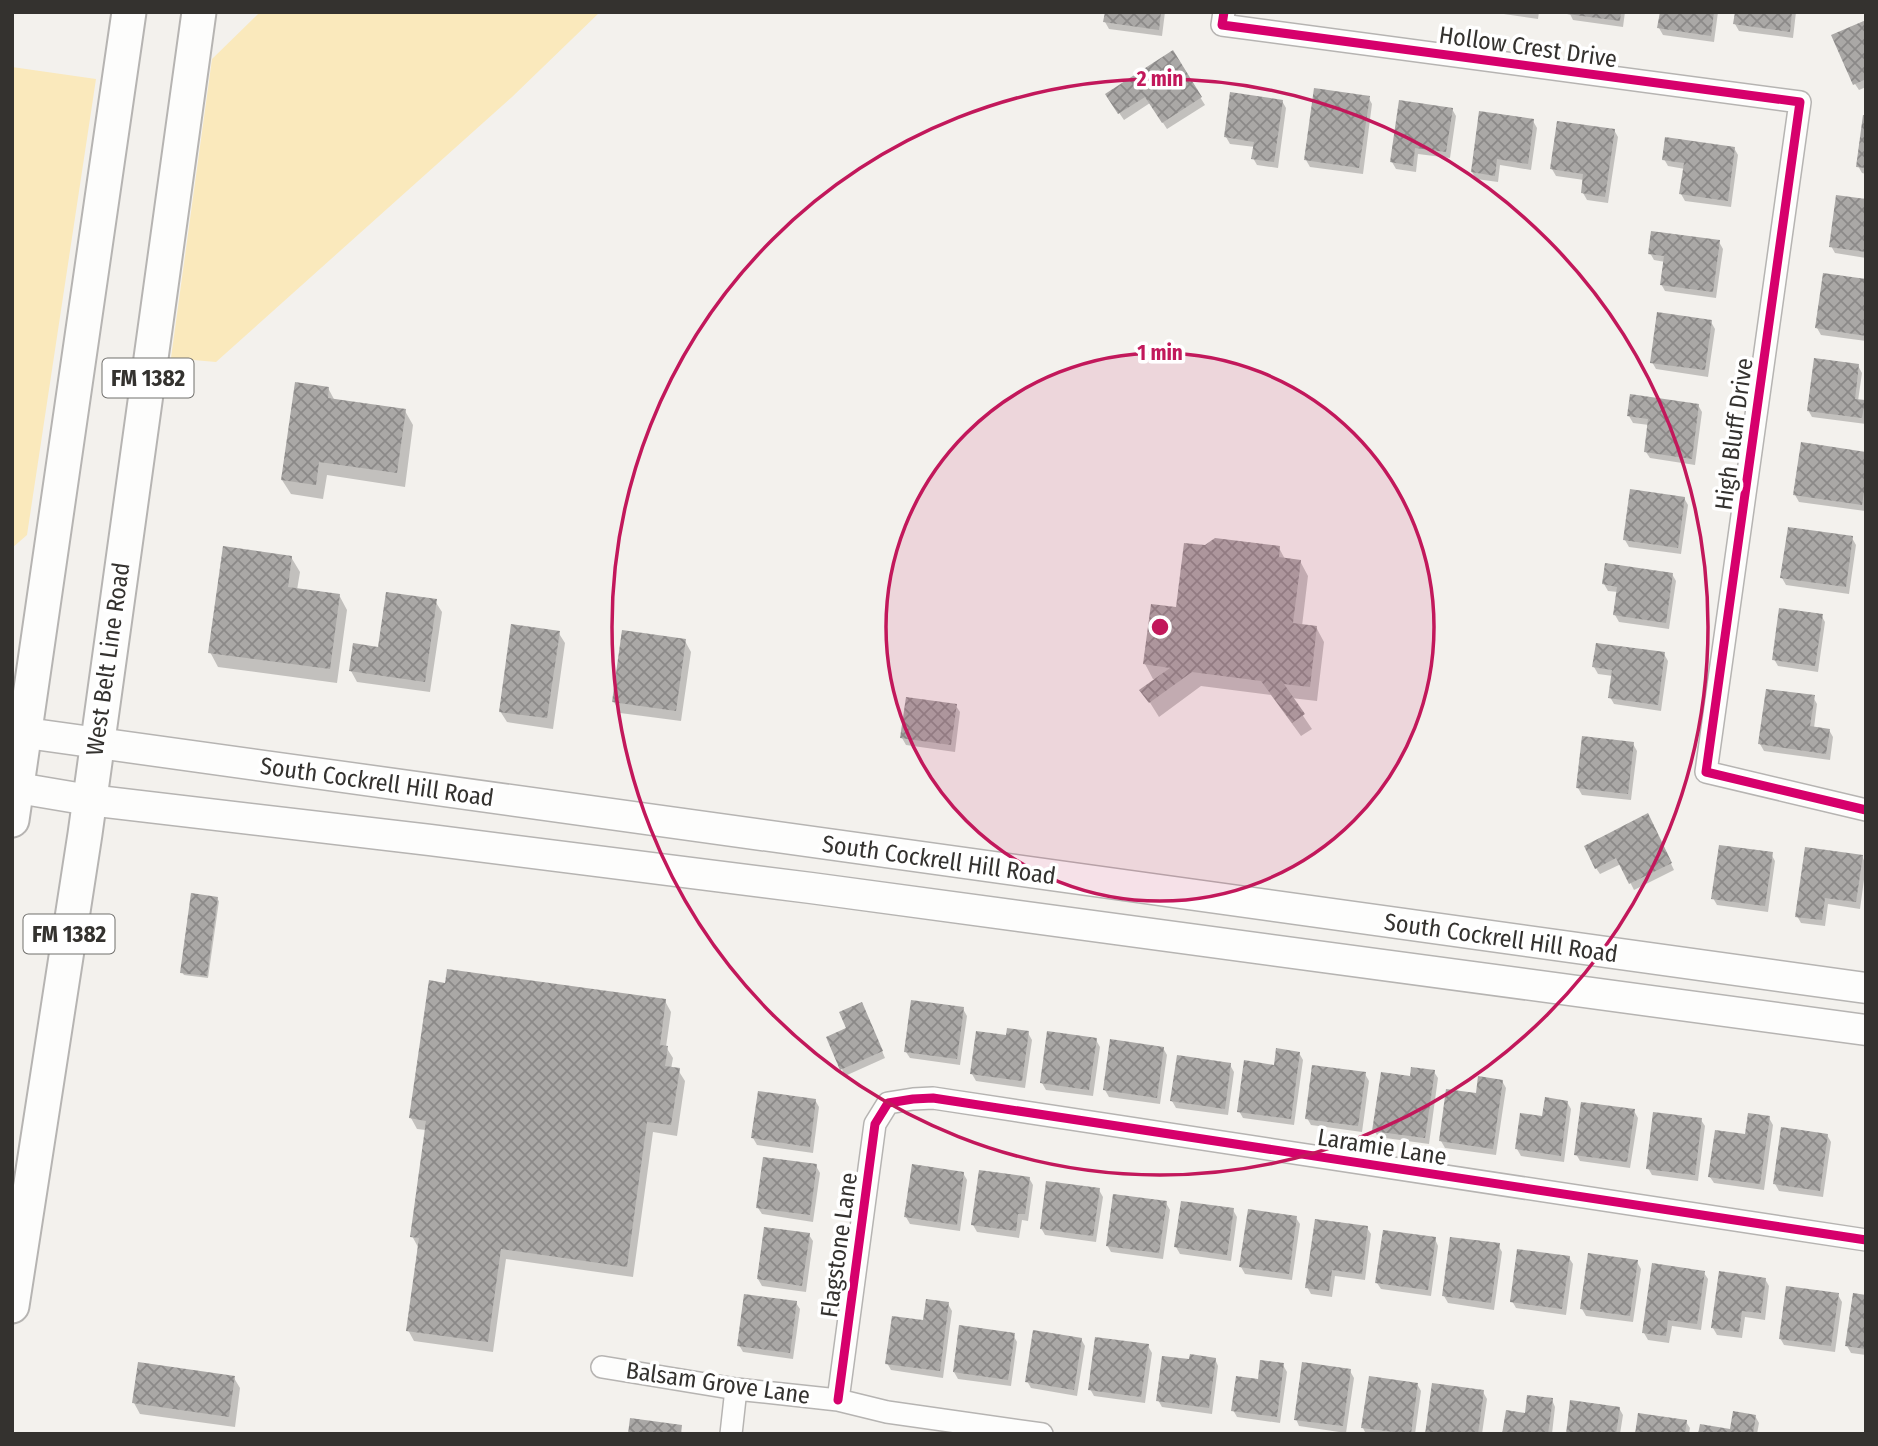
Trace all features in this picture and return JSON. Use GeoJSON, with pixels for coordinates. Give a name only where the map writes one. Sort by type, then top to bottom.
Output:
{"type":"FeatureCollection","features":[{"type":"Feature","properties":{"kind":"main road","name":"FM 1382"},"geometry":{"type":"LineString","coordinates":[[14,798],[18,732],[129,12]]}},
{"type":"Feature","properties":{"kind":"main road","name":"West Belt Line Road"},"geometry":{"type":"LineString","coordinates":[[12,1306],[83,848],[199,12]]}},
{"type":"Feature","properties":{"kind":"main road","name":"South Cockrell Hill Road"},"geometry":{"type":"LineString","coordinates":[[18,732],[1866,988]]}},
{"type":"Feature","properties":{"kind":"main road","name":"South Cockrell Hill Road"},"geometry":{"type":"LineString","coordinates":[[14,798],[89,800],[799,886],[1866,1030]]}},
{"type":"Feature","properties":{"kind":"street","name":"Hollow Crest Drive"},"geometry":{"type":"LineString","coordinates":[[1224,12],[1222,25],[1800,103]]}},
{"type":"Feature","properties":{"kind":"street","name":"High Bluff Drive"},"geometry":{"type":"LineString","coordinates":[[1800,103],[1706,772],[1866,810]]}},
{"type":"Feature","properties":{"kind":"street","name":"Laramie Lane"},"geometry":{"type":"LineString","coordinates":[[893,1102],[933,1098],[1866,1240]]}},
{"type":"Feature","properties":{"kind":"street","name":"Flagstone Lane"},"geometry":{"type":"LineString","coordinates":[[838,1400],[875,1124],[888,1103],[893,1102]]}},
{"type":"Feature","properties":{"kind":"street","name":"Balsam Grove Lane"},"geometry":{"type":"LineString","coordinates":[[602,1367],[736,1389],[838,1400],[887,1412],[1042,1434]]}},
{"type":"Feature","properties":{"kind":"street"},"geometry":{"type":"LineString","coordinates":[[731,1434],[736,1389]]}},
{"type":"Feature","properties":{"kind":"shaded area"},"geometry":{"type":"Polygon","coordinates":[[[260,12],[600,12],[512,97],[216,362],[171,358],[212,59],[260,12]]]}},
{"type":"Feature","properties":{"kind":"shaded area"},"geometry":{"type":"Polygon","coordinates":[[[12,67],[96,79],[27,535],[12,548],[12,67]]]}},
{"type":"Feature","properties":{"kind":"building"},"geometry":{"type":"Polygon","coordinates":[[[1105,12],[1161,12],[1159,30],[1103,22],[1105,12]]]}},
{"type":"Feature","properties":{"kind":"building"},"geometry":{"type":"Polygon","coordinates":[[[1567,12],[1621,12],[1620,21],[1567,12]]]}},
{"type":"Feature","properties":{"kind":"building"},"geometry":{"type":"Polygon","coordinates":[[[1660,12],[1714,12],[1711,36],[1657,28],[1660,12]]]}},
{"type":"Feature","properties":{"kind":"building"},"geometry":{"type":"Polygon","coordinates":[[[1735,12],[1792,12],[1790,32],[1733,24],[1735,12]]]}},
{"type":"Feature","properties":{"kind":"building"},"geometry":{"type":"Polygon","coordinates":[[[1866,20],[1866,79],[1853,85],[1831,35],[1866,20]]]}},
{"type":"Feature","properties":{"kind":"building"},"geometry":{"type":"Polygon","coordinates":[[[1173,50],[1202,97],[1162,123],[1145,97],[1118,114],[1105,94],[1173,50]]]}},
{"type":"Feature","properties":{"kind":"building"},"geometry":{"type":"Polygon","coordinates":[[[1314,88],[1370,96],[1359,168],[1304,160],[1314,88]]]}},
{"type":"Feature","properties":{"kind":"building"},"geometry":{"type":"Polygon","coordinates":[[[1230,92],[1283,100],[1274,162],[1251,159],[1254,142],[1224,137],[1230,92]]]}},
{"type":"Feature","properties":{"kind":"building"},"geometry":{"type":"Polygon","coordinates":[[[1399,100],[1453,108],[1446,152],[1415,148],[1413,166],[1390,162],[1399,100]]]}},
{"type":"Feature","properties":{"kind":"building"},"geometry":{"type":"Polygon","coordinates":[[[1479,111],[1534,119],[1528,164],[1497,159],[1495,176],[1471,172],[1479,111]]]}},
{"type":"Feature","properties":{"kind":"building"},"geometry":{"type":"Polygon","coordinates":[[[1863,115],[1866,115],[1866,168],[1856,167],[1863,115]]]}},
{"type":"Feature","properties":{"kind":"building"},"geometry":{"type":"Polygon","coordinates":[[[1557,121],[1615,129],[1605,197],[1581,193],[1583,174],[1550,169],[1557,121]]]}},
{"type":"Feature","properties":{"kind":"building"},"geometry":{"type":"Polygon","coordinates":[[[1665,137],[1735,147],[1728,201],[1679,194],[1684,163],[1662,160],[1665,137]]]}},
{"type":"Feature","properties":{"kind":"building"},"geometry":{"type":"Polygon","coordinates":[[[1836,195],[1866,199],[1866,252],[1829,247],[1836,195]]]}},
{"type":"Feature","properties":{"kind":"building"},"geometry":{"type":"Polygon","coordinates":[[[1651,231],[1720,240],[1713,292],[1660,285],[1664,256],[1648,254],[1651,231]]]}},
{"type":"Feature","properties":{"kind":"building"},"geometry":{"type":"Polygon","coordinates":[[[1823,273],[1866,279],[1866,336],[1815,328],[1823,273]]]}},
{"type":"Feature","properties":{"kind":"building"},"geometry":{"type":"Polygon","coordinates":[[[1657,312],[1712,320],[1705,370],[1650,363],[1657,312]]]}},
{"type":"Feature","properties":{"kind":"building"},"geometry":{"type":"Polygon","coordinates":[[[1814,358],[1859,364],[1855,399],[1865,400],[1862,418],[1807,411],[1814,358]]]}},
{"type":"Feature","properties":{"kind":"building"},"geometry":{"type":"Polygon","coordinates":[[[295,382],[329,387],[328,398],[406,409],[397,473],[319,462],[316,485],[281,480],[295,382]]]}},
{"type":"Feature","properties":{"kind":"building"},"geometry":{"type":"Polygon","coordinates":[[[1630,394],[1699,404],[1692,459],[1644,452],[1648,419],[1627,416],[1630,394]]]}},
{"type":"Feature","properties":{"kind":"building"},"geometry":{"type":"Polygon","coordinates":[[[1801,442],[1866,452],[1862,505],[1793,495],[1801,442]]]}},
{"type":"Feature","properties":{"kind":"building"},"geometry":{"type":"Polygon","coordinates":[[[1630,489],[1685,497],[1678,548],[1623,540],[1630,489]]]}},
{"type":"Feature","properties":{"kind":"building"},"geometry":{"type":"Polygon","coordinates":[[[1788,527],[1853,536],[1846,587],[1780,578],[1788,527]]]}},
{"type":"Feature","properties":{"kind":"building"},"geometry":{"type":"Polygon","coordinates":[[[1215,538],[1280,546],[1279,557],[1301,560],[1293,623],[1317,626],[1310,687],[1284,684],[1305,714],[1292,723],[1261,681],[1192,672],[1149,703],[1139,690],[1170,668],[1143,664],[1151,604],[1176,607],[1184,543],[1205,545],[1215,538]]]}},
{"type":"Feature","properties":{"kind":"building"},"geometry":{"type":"Polygon","coordinates":[[[223,546],[292,556],[288,587],[340,594],[330,669],[208,653],[223,546]]]}},
{"type":"Feature","properties":{"kind":"building"},"geometry":{"type":"Polygon","coordinates":[[[1605,563],[1673,573],[1666,623],[1613,615],[1617,587],[1602,584],[1605,563]]]}},
{"type":"Feature","properties":{"kind":"building"},"geometry":{"type":"Polygon","coordinates":[[[386,592],[437,599],[425,682],[349,671],[353,643],[378,647],[386,592]]]}},
{"type":"Feature","properties":{"kind":"building"},"geometry":{"type":"Polygon","coordinates":[[[1779,608],[1823,614],[1815,666],[1772,660],[1779,608]]]}},
{"type":"Feature","properties":{"kind":"building"},"geometry":{"type":"Polygon","coordinates":[[[511,624],[560,631],[547,718],[499,712],[511,624]]]}},
{"type":"Feature","properties":{"kind":"building"},"geometry":{"type":"Polygon","coordinates":[[[622,630],[686,639],[676,711],[612,702],[622,630]]]}},
{"type":"Feature","properties":{"kind":"building"},"geometry":{"type":"Polygon","coordinates":[[[1596,643],[1665,652],[1658,705],[1608,698],[1612,670],[1592,667],[1596,643]]]}},
{"type":"Feature","properties":{"kind":"building"},"geometry":{"type":"Polygon","coordinates":[[[1766,689],[1815,695],[1810,726],[1830,729],[1826,754],[1758,744],[1766,689]]]}},
{"type":"Feature","properties":{"kind":"building"},"geometry":{"type":"Polygon","coordinates":[[[906,697],[957,704],[951,745],[900,738],[906,697]]]}},
{"type":"Feature","properties":{"kind":"building"},"geometry":{"type":"Polygon","coordinates":[[[1582,736],[1634,742],[1628,794],[1576,788],[1582,736]]]}},
{"type":"Feature","properties":{"kind":"building"},"geometry":{"type":"Polygon","coordinates":[[[1648,813],[1672,863],[1629,884],[1616,858],[1595,869],[1584,846],[1648,813]]]}},
{"type":"Feature","properties":{"kind":"building"},"geometry":{"type":"Polygon","coordinates":[[[1719,845],[1773,852],[1765,906],[1711,899],[1719,845]]]}},
{"type":"Feature","properties":{"kind":"building"},"geometry":{"type":"Polygon","coordinates":[[[1805,847],[1863,855],[1856,902],[1825,898],[1822,920],[1795,917],[1805,847]]]}},
{"type":"Feature","properties":{"kind":"building"},"geometry":{"type":"Polygon","coordinates":[[[191,893],[218,897],[207,976],[180,973],[191,893]]]}},
{"type":"Feature","properties":{"kind":"building"},"geometry":{"type":"Polygon","coordinates":[[[447,969],[666,999],[660,1045],[668,1046],[665,1066],[680,1068],[671,1125],[647,1122],[627,1267],[501,1249],[488,1342],[406,1331],[419,1238],[410,1237],[426,1121],[409,1118],[429,980],[445,983],[447,969]]]}},
{"type":"Feature","properties":{"kind":"building"},"geometry":{"type":"Polygon","coordinates":[[[911,1000],[964,1007],[957,1059],[904,1052],[911,1000]]]}},
{"type":"Feature","properties":{"kind":"building"},"geometry":{"type":"Polygon","coordinates":[[[862,1002],[883,1051],[840,1070],[826,1037],[846,1028],[839,1012],[862,1002]]]}},
{"type":"Feature","properties":{"kind":"building"},"geometry":{"type":"Polygon","coordinates":[[[1007,1028],[1029,1031],[1022,1081],[970,1074],[976,1031],[1006,1035],[1007,1028]]]}},
{"type":"Feature","properties":{"kind":"building"},"geometry":{"type":"Polygon","coordinates":[[[1047,1031],[1097,1038],[1089,1090],[1040,1083],[1047,1031]]]}},
{"type":"Feature","properties":{"kind":"building"},"geometry":{"type":"Polygon","coordinates":[[[1110,1039],[1164,1047],[1157,1098],[1103,1090],[1110,1039]]]}},
{"type":"Feature","properties":{"kind":"building"},"geometry":{"type":"Polygon","coordinates":[[[1276,1048],[1300,1052],[1291,1119],[1237,1112],[1244,1060],[1274,1065],[1276,1048]]]}},
{"type":"Feature","properties":{"kind":"building"},"geometry":{"type":"Polygon","coordinates":[[[1177,1055],[1231,1063],[1225,1109],[1170,1101],[1177,1055]]]}},
{"type":"Feature","properties":{"kind":"building"},"geometry":{"type":"Polygon","coordinates":[[[1312,1065],[1366,1072],[1358,1126],[1305,1119],[1312,1065]]]}},
{"type":"Feature","properties":{"kind":"building"},"geometry":{"type":"Polygon","coordinates":[[[1411,1067],[1435,1070],[1425,1138],[1372,1131],[1381,1072],[1410,1076],[1411,1067]]]}},
{"type":"Feature","properties":{"kind":"building"},"geometry":{"type":"Polygon","coordinates":[[[1478,1076],[1503,1080],[1493,1149],[1439,1141],[1446,1089],[1476,1093],[1478,1076]]]}},
{"type":"Feature","properties":{"kind":"building"},"geometry":{"type":"Polygon","coordinates":[[[758,1091],[816,1099],[810,1147],[751,1138],[758,1091]]]}},
{"type":"Feature","properties":{"kind":"building"},"geometry":{"type":"Polygon","coordinates":[[[1545,1097],[1568,1101],[1561,1156],[1515,1149],[1520,1113],[1542,1116],[1545,1097]]]}},
{"type":"Feature","properties":{"kind":"building"},"geometry":{"type":"Polygon","coordinates":[[[1581,1102],[1635,1109],[1627,1162],[1574,1155],[1581,1102]]]}},
{"type":"Feature","properties":{"kind":"building"},"geometry":{"type":"Polygon","coordinates":[[[1653,1112],[1702,1118],[1695,1175],[1646,1169],[1653,1112]]]}},
{"type":"Feature","properties":{"kind":"building"},"geometry":{"type":"Polygon","coordinates":[[[1748,1113],[1770,1116],[1760,1184],[1708,1177],[1715,1130],[1745,1134],[1748,1113]]]}},
{"type":"Feature","properties":{"kind":"building"},"geometry":{"type":"Polygon","coordinates":[[[1781,1127],[1828,1134],[1820,1191],[1773,1184],[1781,1127]]]}},
{"type":"Feature","properties":{"kind":"building"},"geometry":{"type":"Polygon","coordinates":[[[763,1157],[817,1164],[810,1215],[756,1208],[763,1157]]]}},
{"type":"Feature","properties":{"kind":"building"},"geometry":{"type":"Polygon","coordinates":[[[912,1164],[964,1172],[957,1225],[904,1217],[912,1164]]]}},
{"type":"Feature","properties":{"kind":"building"},"geometry":{"type":"Polygon","coordinates":[[[979,1170],[1030,1177],[1025,1214],[1018,1214],[1016,1231],[971,1225],[979,1170]]]}},
{"type":"Feature","properties":{"kind":"building"},"geometry":{"type":"Polygon","coordinates":[[[1046,1181],[1100,1188],[1093,1236],[1040,1229],[1046,1181]]]}},
{"type":"Feature","properties":{"kind":"building"},"geometry":{"type":"Polygon","coordinates":[[[1113,1194],[1167,1201],[1159,1253],[1106,1246],[1113,1194]]]}},
{"type":"Feature","properties":{"kind":"building"},"geometry":{"type":"Polygon","coordinates":[[[1181,1201],[1234,1208],[1227,1255],[1174,1247],[1181,1201]]]}},
{"type":"Feature","properties":{"kind":"building"},"geometry":{"type":"Polygon","coordinates":[[[1248,1209],[1297,1216],[1289,1274],[1239,1267],[1248,1209]]]}},
{"type":"Feature","properties":{"kind":"building"},"geometry":{"type":"Polygon","coordinates":[[[1315,1219],[1368,1226],[1362,1274],[1332,1270],[1329,1291],[1305,1288],[1315,1219]]]}},
{"type":"Feature","properties":{"kind":"building"},"geometry":{"type":"Polygon","coordinates":[[[764,1227],[810,1233],[802,1286],[757,1279],[764,1227]]]}},
{"type":"Feature","properties":{"kind":"building"},"geometry":{"type":"Polygon","coordinates":[[[1383,1230],[1436,1237],[1428,1290],[1375,1283],[1383,1230]]]}},
{"type":"Feature","properties":{"kind":"building"},"geometry":{"type":"Polygon","coordinates":[[[1450,1237],[1500,1243],[1491,1303],[1442,1296],[1450,1237]]]}},
{"type":"Feature","properties":{"kind":"building"},"geometry":{"type":"Polygon","coordinates":[[[1517,1249],[1570,1256],[1562,1309],[1510,1302],[1517,1249]]]}},
{"type":"Feature","properties":{"kind":"building"},"geometry":{"type":"Polygon","coordinates":[[[1588,1253],[1638,1260],[1630,1316],[1580,1309],[1588,1253]]]}},
{"type":"Feature","properties":{"kind":"building"},"geometry":{"type":"Polygon","coordinates":[[[1652,1263],[1705,1271],[1697,1324],[1668,1320],[1666,1336],[1642,1333],[1652,1263]]]}},
{"type":"Feature","properties":{"kind":"building"},"geometry":{"type":"Polygon","coordinates":[[[1719,1271],[1766,1278],[1761,1313],[1742,1311],[1739,1332],[1711,1328],[1719,1271]]]}},
{"type":"Feature","properties":{"kind":"building"},"geometry":{"type":"Polygon","coordinates":[[[1786,1286],[1839,1293],[1831,1346],[1779,1339],[1786,1286]]]}},
{"type":"Feature","properties":{"kind":"building"},"geometry":{"type":"Polygon","coordinates":[[[1853,1293],[1866,1295],[1866,1349],[1845,1346],[1853,1293]]]}},
{"type":"Feature","properties":{"kind":"building"},"geometry":{"type":"Polygon","coordinates":[[[744,1294],[797,1301],[790,1353],[737,1346],[744,1294]]]}},
{"type":"Feature","properties":{"kind":"building"},"geometry":{"type":"Polygon","coordinates":[[[926,1299],[949,1302],[940,1371],[885,1364],[892,1316],[923,1320],[926,1299]]]}},
{"type":"Feature","properties":{"kind":"building"},"geometry":{"type":"Polygon","coordinates":[[[959,1325],[1015,1333],[1008,1380],[953,1372],[959,1325]]]}},
{"type":"Feature","properties":{"kind":"building"},"geometry":{"type":"Polygon","coordinates":[[[1033,1330],[1082,1338],[1074,1390],[1025,1382],[1033,1330]]]}},
{"type":"Feature","properties":{"kind":"building"},"geometry":{"type":"Polygon","coordinates":[[[1095,1337],[1149,1344],[1141,1397],[1088,1390],[1095,1337]]]}},
{"type":"Feature","properties":{"kind":"building"},"geometry":{"type":"Polygon","coordinates":[[[1190,1354],[1216,1358],[1209,1408],[1156,1401],[1162,1356],[1189,1359],[1190,1354]]]}},
{"type":"Feature","properties":{"kind":"building"},"geometry":{"type":"Polygon","coordinates":[[[1260,1360],[1284,1363],[1277,1417],[1231,1411],[1236,1376],[1258,1379],[1260,1360]]]}},
{"type":"Feature","properties":{"kind":"building"},"geometry":{"type":"Polygon","coordinates":[[[138,1362],[235,1376],[229,1417],[132,1403],[138,1362]]]}},
{"type":"Feature","properties":{"kind":"building"},"geometry":{"type":"Polygon","coordinates":[[[1302,1362],[1351,1369],[1343,1426],[1294,1420],[1302,1362]]]}},
{"type":"Feature","properties":{"kind":"building"},"geometry":{"type":"Polygon","coordinates":[[[1369,1376],[1418,1383],[1411,1434],[1361,1428],[1369,1376]]]}},
{"type":"Feature","properties":{"kind":"building"},"geometry":{"type":"Polygon","coordinates":[[[1432,1383],[1484,1390],[1478,1434],[1425,1434],[1432,1383]]]}},
{"type":"Feature","properties":{"kind":"building"},"geometry":{"type":"Polygon","coordinates":[[[1527,1395],[1553,1398],[1548,1434],[1502,1434],[1506,1410],[1525,1413],[1527,1395]]]}},
{"type":"Feature","properties":{"kind":"building"},"geometry":{"type":"Polygon","coordinates":[[[1570,1400],[1620,1407],[1616,1434],[1566,1434],[1570,1400]]]}},
{"type":"Feature","properties":{"kind":"building"},"geometry":{"type":"Polygon","coordinates":[[[1733,1411],[1756,1415],[1753,1434],[1698,1434],[1700,1424],[1730,1429],[1733,1411]]]}},
{"type":"Feature","properties":{"kind":"building"},"geometry":{"type":"Polygon","coordinates":[[[1638,1413],[1687,1420],[1685,1434],[1635,1434],[1638,1413]]]}},
{"type":"Feature","properties":{"kind":"building"},"geometry":{"type":"Polygon","coordinates":[[[630,1418],[682,1425],[681,1434],[628,1434],[630,1418]]]}},
{"type":"Feature","properties":{"kind":"cycle path"},"geometry":{"type":"LineString","coordinates":[[1224,12],[1222,25],[1800,102],[1706,772],[1866,810]]}},
{"type":"Feature","properties":{"kind":"cycle path"},"geometry":{"type":"LineString","coordinates":[[838,1400],[875,1124],[888,1103],[913,1099],[933,1098],[1866,1240]]}}]}
